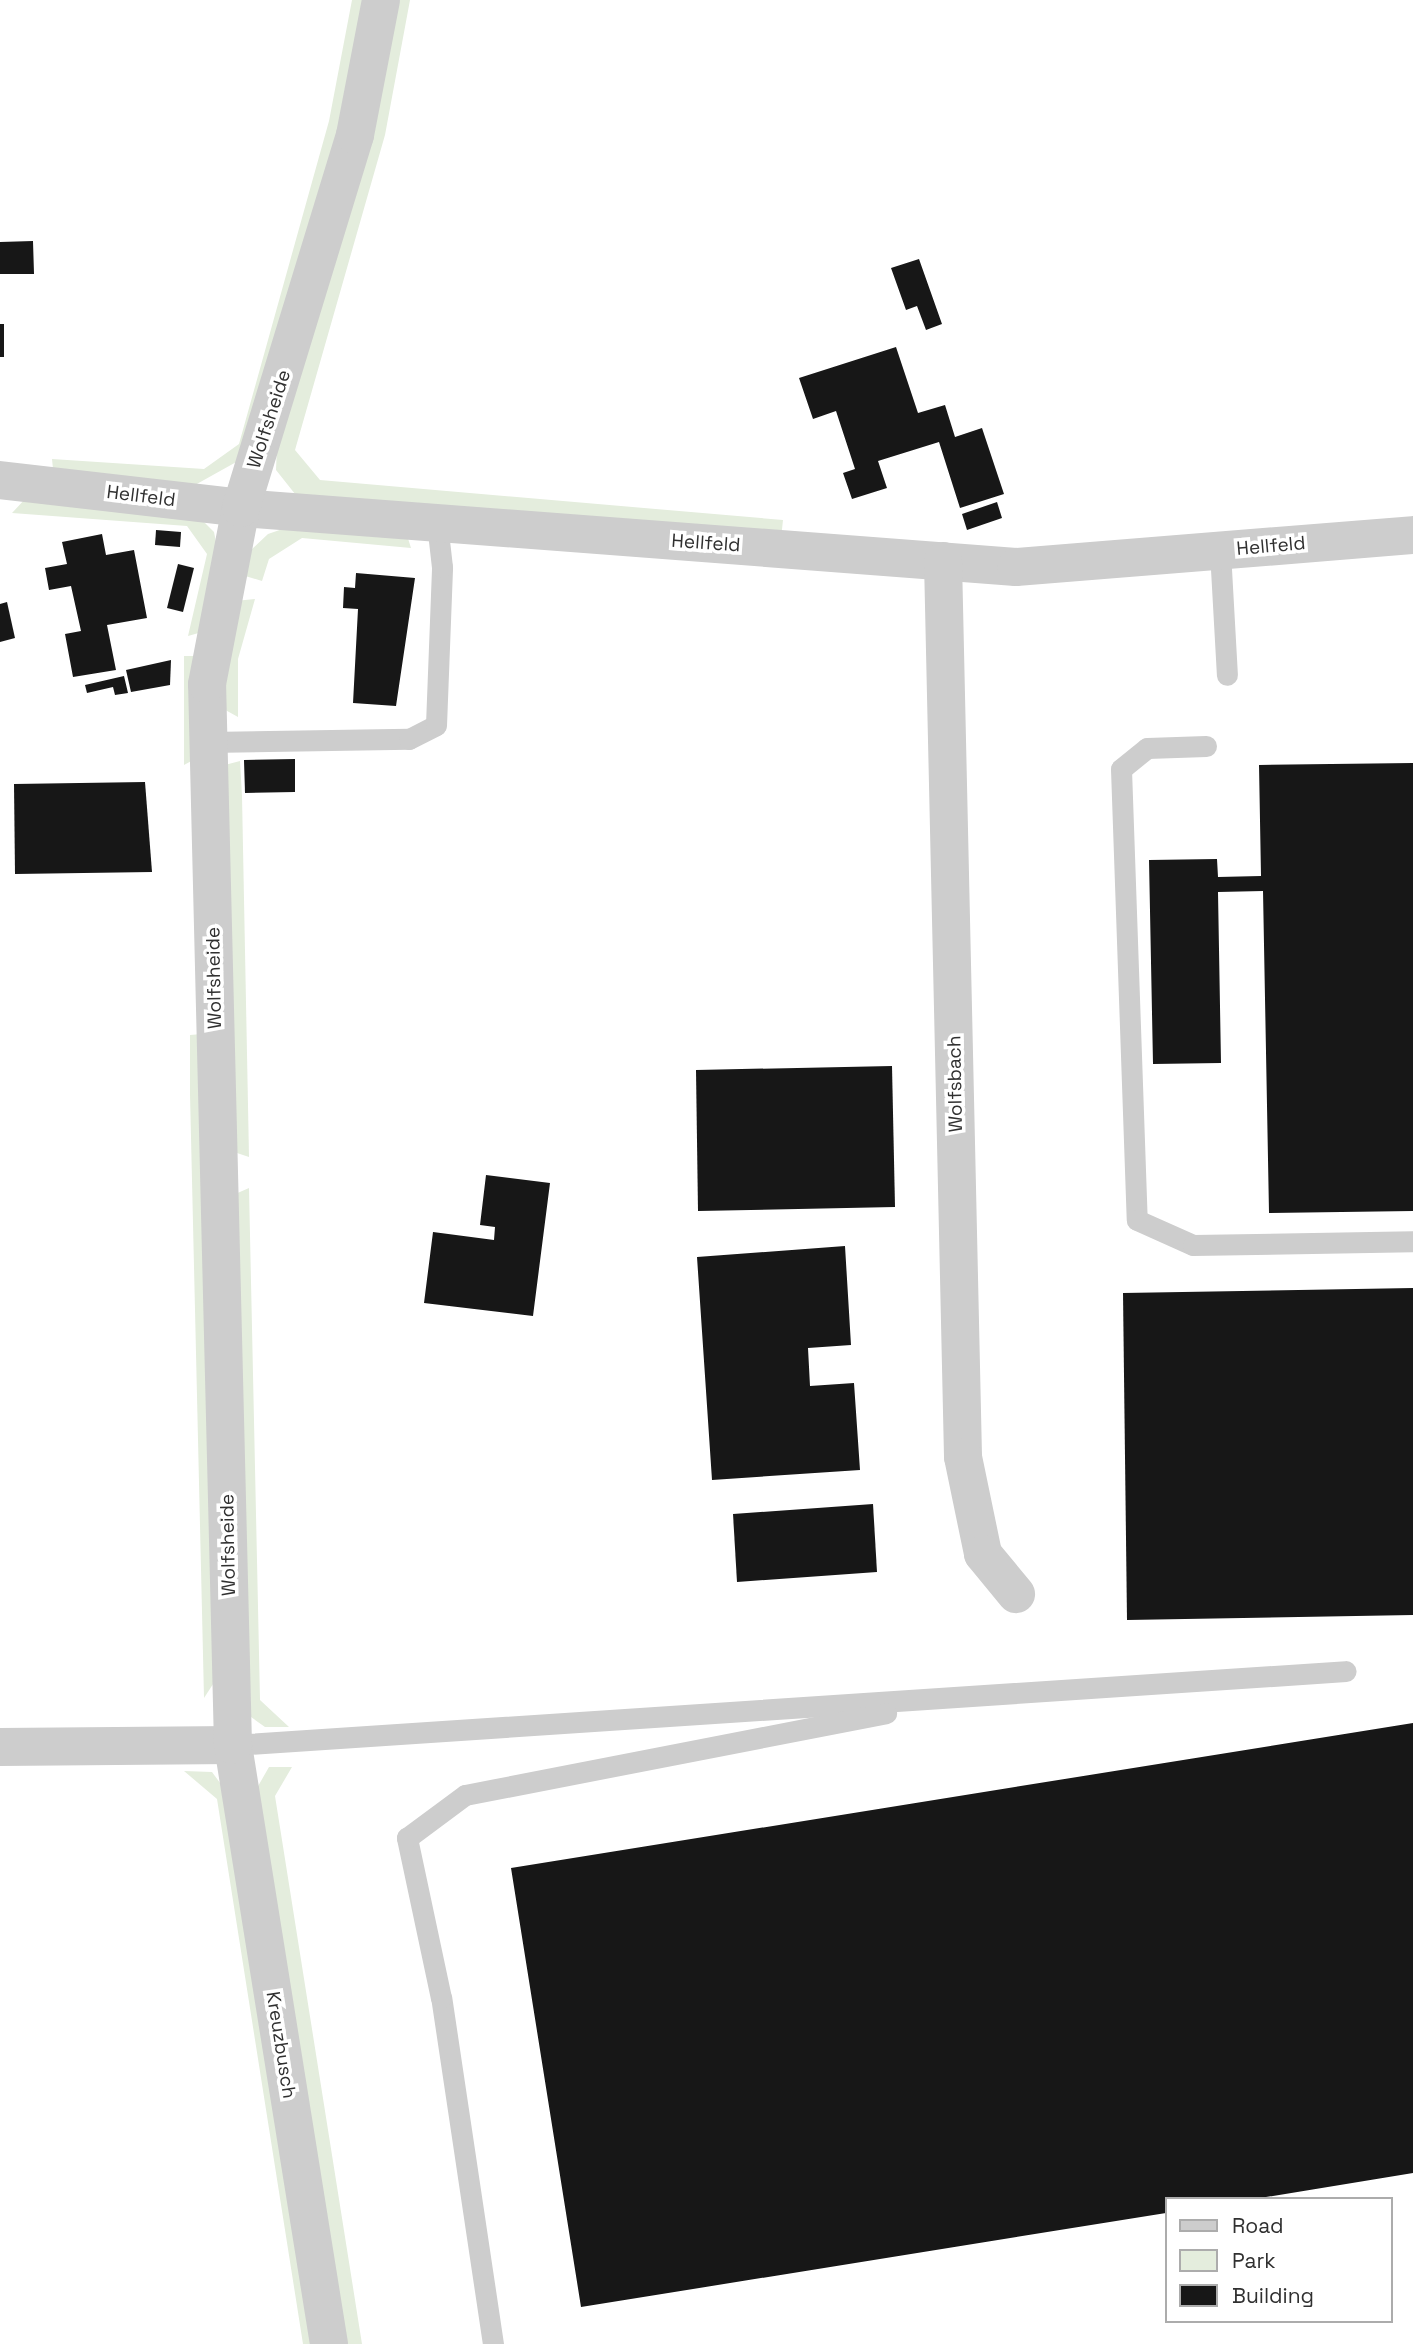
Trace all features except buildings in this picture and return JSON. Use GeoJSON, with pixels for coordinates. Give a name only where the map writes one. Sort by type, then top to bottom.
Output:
{"type":"FeatureCollection","features":[{"type":"Feature","properties":{"kind":"street","name":"Wolfsheide"},"geometry":{"type":"LineString","coordinates":[[233,1745],[208,742],[211,641],[241,508],[355,135],[381,0]]}},
{"type":"Feature","properties":{"kind":"street","name":"Hellfeld"},"geometry":{"type":"LineString","coordinates":[[0,480],[241,508],[1016,567],[1413,535]]}},
{"type":"Feature","properties":{"kind":"street","name":"Wolfsbach"},"geometry":{"type":"LineString","coordinates":[[943,561],[963,1457],[983,1554],[1016,1594]]}},
{"type":"Feature","properties":{"kind":"street"},"geometry":{"type":"LineString","coordinates":[[0,1747],[233,1745]]}},
{"type":"Feature","properties":{"kind":"street","name":"Kreuzbusch"},"geometry":{"type":"LineString","coordinates":[[233,1745],[329,2344]]}},
{"type":"Feature","properties":{"kind":"lane"},"geometry":{"type":"LineString","coordinates":[[208,742],[408,739],[436,725],[442,567],[438,523]]}},
{"type":"Feature","properties":{"kind":"lane"},"geometry":{"type":"LineString","coordinates":[[1220,551],[1227,675]]}},
{"type":"Feature","properties":{"kind":"lane"},"geometry":{"type":"LineString","coordinates":[[1206,746],[1147,748],[1121,769],[1137,1220],[1193,1245],[1413,1241]]}},
{"type":"Feature","properties":{"kind":"lane"},"geometry":{"type":"LineString","coordinates":[[233,1745],[1346,1671]]}},
{"type":"Feature","properties":{"kind":"lane"},"geometry":{"type":"LineString","coordinates":[[493,2344],[441,1998],[407,1838],[465,1795],[974,1696]]}},
{"type":"Feature","properties":{"kind":"green space"},"geometry":{"type":"Polygon","coordinates":[[[352,0],[367,0],[342,128],[247,456],[195,485],[53,469],[52,459],[204,469],[239,444],[329,121],[352,0]]]}},
{"type":"Feature","properties":{"kind":"green space"},"geometry":{"type":"Polygon","coordinates":[[[393,0],[410,0],[385,135],[295,450],[320,480],[783,520],[781,539],[299,499],[276,470],[277,445],[393,0]]]}},
{"type":"Feature","properties":{"kind":"green space"},"geometry":{"type":"Polygon","coordinates":[[[26,498],[194,512],[214,532],[218,552],[202,632],[188,636],[207,554],[187,526],[12,513],[26,498]]]}},
{"type":"Feature","properties":{"kind":"green space"},"geometry":{"type":"Polygon","coordinates":[[[300,523],[406,532],[411,548],[302,538],[269,559],[262,581],[242,575],[249,552],[268,534],[300,523]]]}},
{"type":"Feature","properties":{"kind":"green space"},"geometry":{"type":"Polygon","coordinates":[[[255,599],[238,659],[238,717],[220,707],[235,601],[255,599]]]}},
{"type":"Feature","properties":{"kind":"green space"},"geometry":{"type":"Polygon","coordinates":[[[184,656],[197,656],[195,759],[184,765],[184,656]]]}},
{"type":"Feature","properties":{"kind":"green space"},"geometry":{"type":"Polygon","coordinates":[[[240,761],[249,1157],[237,1153],[221,766],[240,761]]]}},
{"type":"Feature","properties":{"kind":"green space"},"geometry":{"type":"Polygon","coordinates":[[[202,1034],[217,1678],[204,1698],[190,1094],[190,1035],[202,1034]]]}},
{"type":"Feature","properties":{"kind":"green space"},"geometry":{"type":"Polygon","coordinates":[[[249,1188],[260,1700],[289,1727],[265,1727],[251,1717],[233,1195],[249,1188]]]}},
{"type":"Feature","properties":{"kind":"green space"},"geometry":{"type":"Polygon","coordinates":[[[269,1767],[292,1767],[275,1796],[362,2344],[340,2344],[253,1795],[269,1767]]]}},
{"type":"Feature","properties":{"kind":"green space"},"geometry":{"type":"Polygon","coordinates":[[[184,1771],[212,1772],[223,1787],[316,2344],[303,2344],[217,1799],[184,1771]]]}}]}
